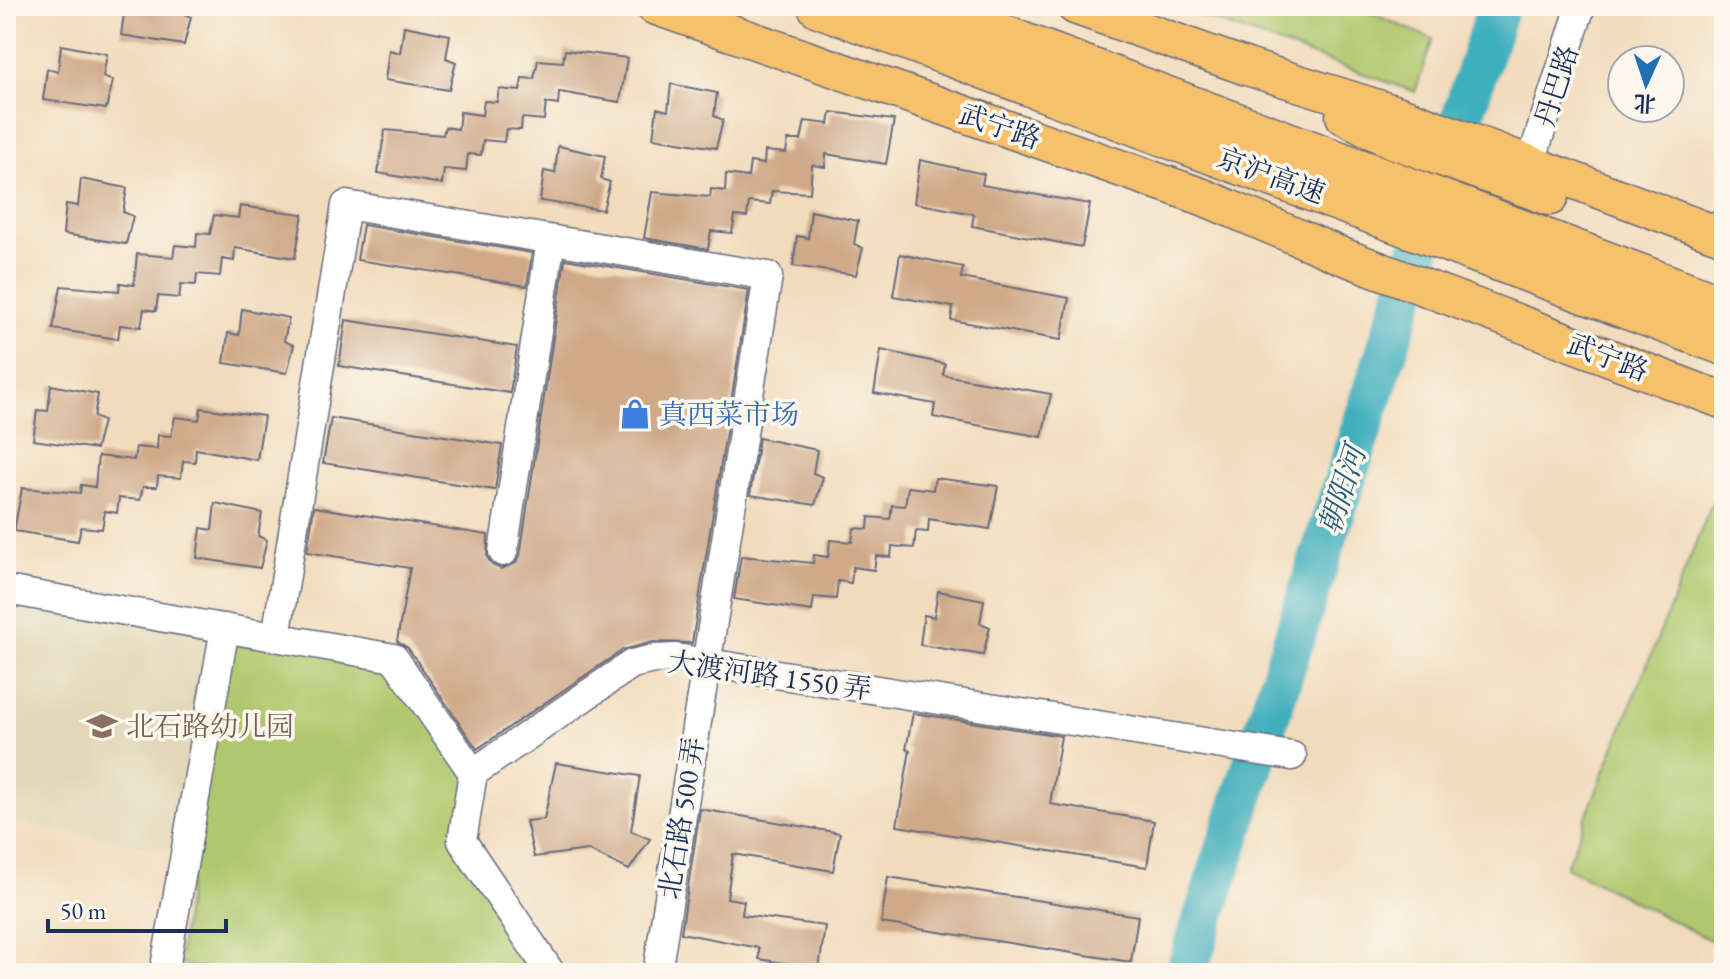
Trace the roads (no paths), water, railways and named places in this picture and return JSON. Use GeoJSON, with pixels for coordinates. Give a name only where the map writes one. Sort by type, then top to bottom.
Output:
{"type":"FeatureCollection","features":[{"type":"Feature","properties":{"kind":"highway","name":"京沪高速"},"geometry":{"type":"LineString","coordinates":[[819,6],[1724,344]]}},
{"type":"Feature","properties":{"kind":"highway","name":"京沪高速"},"geometry":{"type":"LineString","coordinates":[[922,6],[1724,307]]}},
{"type":"Feature","properties":{"kind":"main road","name":"武宁路"},"geometry":{"type":"LineString","coordinates":[[654,6],[1346,246],[1448,296],[1724,401]]}},
{"type":"Feature","properties":{"kind":"main road"},"geometry":{"type":"LineString","coordinates":[[1075,6],[1247,67],[1724,260]]}},
{"type":"Feature","properties":{"kind":"main road"},"geometry":{"type":"LineString","coordinates":[[1395,127],[1518,159],[1724,237]]}},
{"type":"Feature","properties":{"kind":"main road"},"geometry":{"type":"LineString","coordinates":[[1346,246],[1724,379]]}},
{"type":"Feature","properties":{"kind":"street","name":"丹巴路"},"geometry":{"type":"LineString","coordinates":[[1518,159],[1581,6]]}},
{"type":"Feature","properties":{"kind":"street"},"geometry":{"type":"LineString","coordinates":[[276,637],[346,205],[551,240],[503,552]]}},
{"type":"Feature","properties":{"kind":"street","name":"北石路 500 弄"},"geometry":{"type":"LineString","coordinates":[[551,240],[768,276],[657,973]]}},
{"type":"Feature","properties":{"kind":"street"},"geometry":{"type":"LineString","coordinates":[[6,590],[394,658],[473,773],[462,841],[551,973]]}},
{"type":"Feature","properties":{"kind":"street"},"geometry":{"type":"LineString","coordinates":[[164,973],[225,628]]}},
{"type":"Feature","properties":{"kind":"street","name":"大渡河路 1550 弄"},"geometry":{"type":"LineString","coordinates":[[473,773],[632,664],[676,658],[1292,756]]}},
{"type":"Feature","properties":{"kind":"waterway","name":"朝阳河"},"geometry":{"type":"LineString","coordinates":[[1186,973],[1498,6]]}},
{"type":"Feature","properties":{"kind":"place","name":"真西菜市场"},"geometry":{"type":"Point","coordinates":[635,414]}},
{"type":"Feature","properties":{"kind":"place","name":"北石路幼儿园"},"geometry":{"type":"Point","coordinates":[102,726]}}]}
